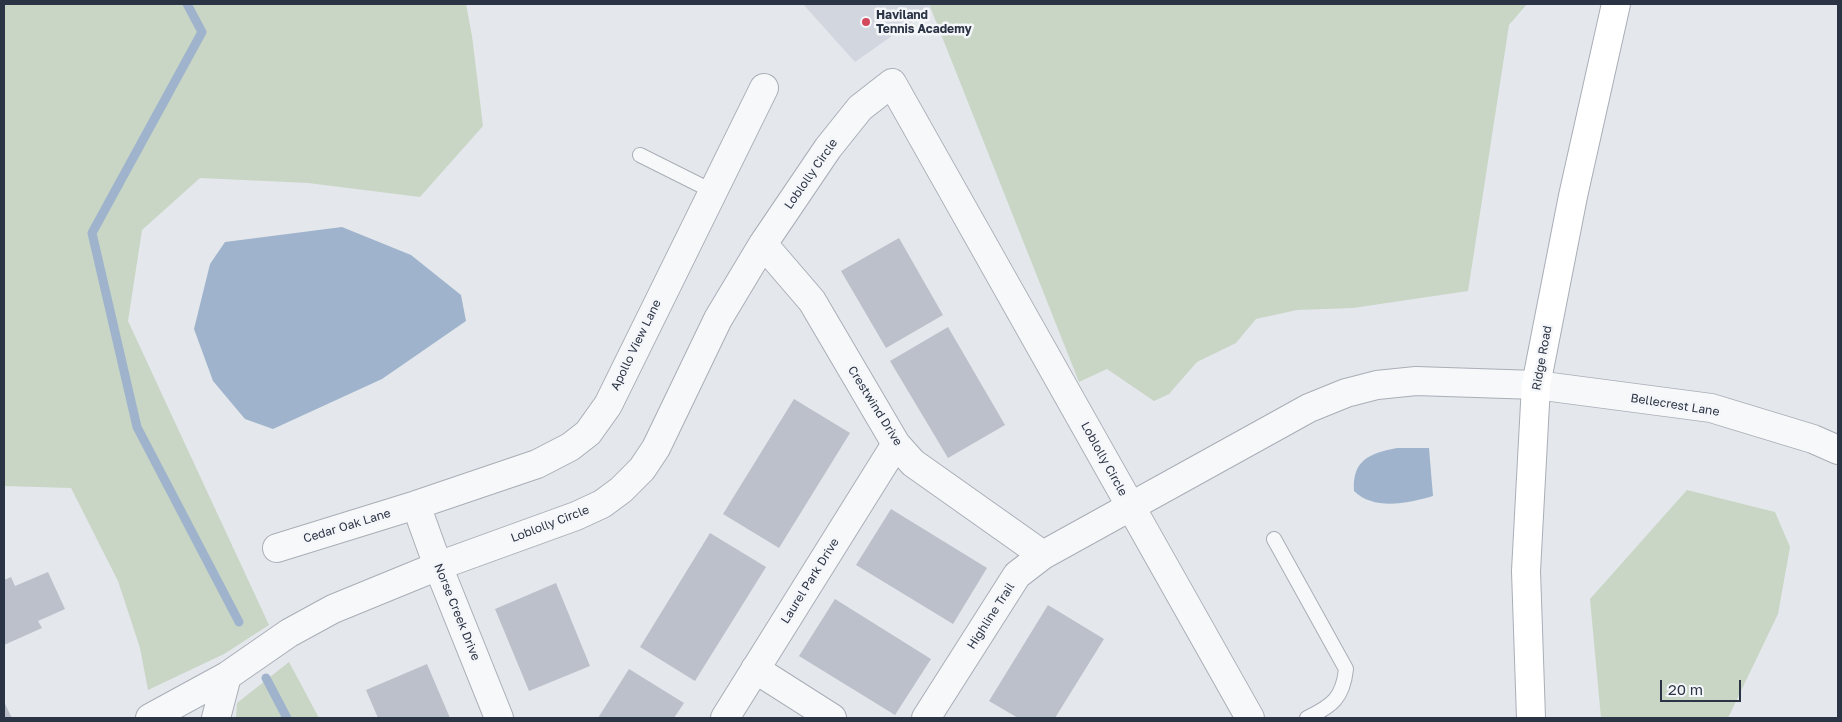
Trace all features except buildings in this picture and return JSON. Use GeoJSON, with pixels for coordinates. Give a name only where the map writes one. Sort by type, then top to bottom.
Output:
{"type":"FeatureCollection","features":[{"type":"Feature","properties":{"kind":"street","name":"Ridge Road"},"geometry":{"type":"LineString","coordinates":[[1531,718],[1526,571],[1536,385],[1572,196],[1616,4]]}},
{"type":"Feature","properties":{"kind":"street","name":"Loblolly Circle"},"geometry":{"type":"LineString","coordinates":[[150,718],[228,676],[288,633],[333,609],[438,566],[576,516],[602,504],[621,490],[642,469],[656,448],[718,319],[763,244],[828,148],[849,121],[860,108],[892,83],[1250,718]]}},
{"type":"Feature","properties":{"kind":"street","name":"Apollo View Lane"},"geometry":{"type":"LineString","coordinates":[[416,505],[537,464],[570,447],[588,433],[608,404],[764,88]]}},
{"type":"Feature","properties":{"kind":"street","name":"Crestwind Drive"},"geometry":{"type":"LineString","coordinates":[[763,244],[812,301],[896,444],[914,463],[1044,555]]}},
{"type":"Feature","properties":{"kind":"street","name":"Bellecrest Lane"},"geometry":{"type":"LineString","coordinates":[[1132,508],[1309,408],[1346,393],[1377,385],[1416,381],[1536,385],[1711,408],[1813,439],[1838,450]]}},
{"type":"Feature","properties":{"kind":"street","name":"Laurel Park Drive"},"geometry":{"type":"LineString","coordinates":[[725,718],[896,444]]}},
{"type":"Feature","properties":{"kind":"street","name":"Cedar Oak Lane"},"geometry":{"type":"LineString","coordinates":[[277,548],[416,505]]}},
{"type":"Feature","properties":{"kind":"street","name":"Norse Creek Drive"},"geometry":{"type":"LineString","coordinates":[[416,505],[438,566],[499,718]]}},
{"type":"Feature","properties":{"kind":"street","name":"Highline Trail"},"geometry":{"type":"LineString","coordinates":[[926,718],[1017,575],[1044,555],[1132,508]]}},
{"type":"Feature","properties":{"kind":"street"},"geometry":{"type":"LineString","coordinates":[[756,669],[832,718]]}},
{"type":"Feature","properties":{"kind":"street"},"geometry":{"type":"LineString","coordinates":[[216,718],[228,676]]}},
{"type":"Feature","properties":{"kind":"lane"},"geometry":{"type":"LineString","coordinates":[[640,155],[712,191]]}},
{"type":"Feature","properties":{"kind":"lane"},"geometry":{"type":"LineString","coordinates":[[1274,539],[1346,670],[1344,688],[1334,700],[1307,718]]}},
{"type":"Feature","properties":{"kind":"shaded area","name":"Haviland Tennis Academy"},"geometry":{"type":"Polygon","coordinates":[[[803,4],[929,4],[930,9],[855,62],[803,4]]]}},
{"type":"Feature","properties":{"kind":"green space"},"geometry":{"type":"Polygon","coordinates":[[[4,4],[466,4],[472,36],[483,126],[420,197],[308,183],[200,178],[142,230],[128,321],[269,625],[224,654],[148,690],[140,648],[118,581],[71,488],[4,486],[4,4]]]}},
{"type":"Feature","properties":{"kind":"green space"},"geometry":{"type":"Polygon","coordinates":[[[929,4],[1527,4],[1509,25],[1468,291],[1353,308],[1297,310],[1256,319],[1236,343],[1197,362],[1169,394],[1154,401],[1107,369],[1079,382],[929,4]]]}},
{"type":"Feature","properties":{"kind":"green space"},"geometry":{"type":"Polygon","coordinates":[[[1687,490],[1775,512],[1790,547],[1778,614],[1728,718],[1601,718],[1590,599],[1687,490]]]}},
{"type":"Feature","properties":{"kind":"green space"},"geometry":{"type":"Polygon","coordinates":[[[289,662],[319,718],[236,718],[237,703],[289,662]]]}},
{"type":"Feature","properties":{"kind":"water"},"geometry":{"type":"Polygon","coordinates":[[[342,227],[411,255],[461,295],[466,321],[382,379],[273,429],[245,419],[213,381],[194,329],[210,264],[225,242],[342,227]]]}},
{"type":"Feature","properties":{"kind":"water"},"geometry":{"type":"Polygon","coordinates":[[[1397,448],[1429,448],[1433,496],[1392,504],[1371,501],[1354,491],[1356,472],[1365,460],[1379,452],[1397,448]]]}},
{"type":"Feature","properties":{"kind":"waterway"},"geometry":{"type":"LineString","coordinates":[[187,4],[202,32],[92,233],[137,427],[239,622]]}},
{"type":"Feature","properties":{"kind":"waterway"},"geometry":{"type":"LineString","coordinates":[[266,678],[287,718]]}},
{"type":"Feature","properties":{"kind":"place","name":"Haviland Tennis Academy"},"geometry":{"type":"Point","coordinates":[866,22]}}]}
